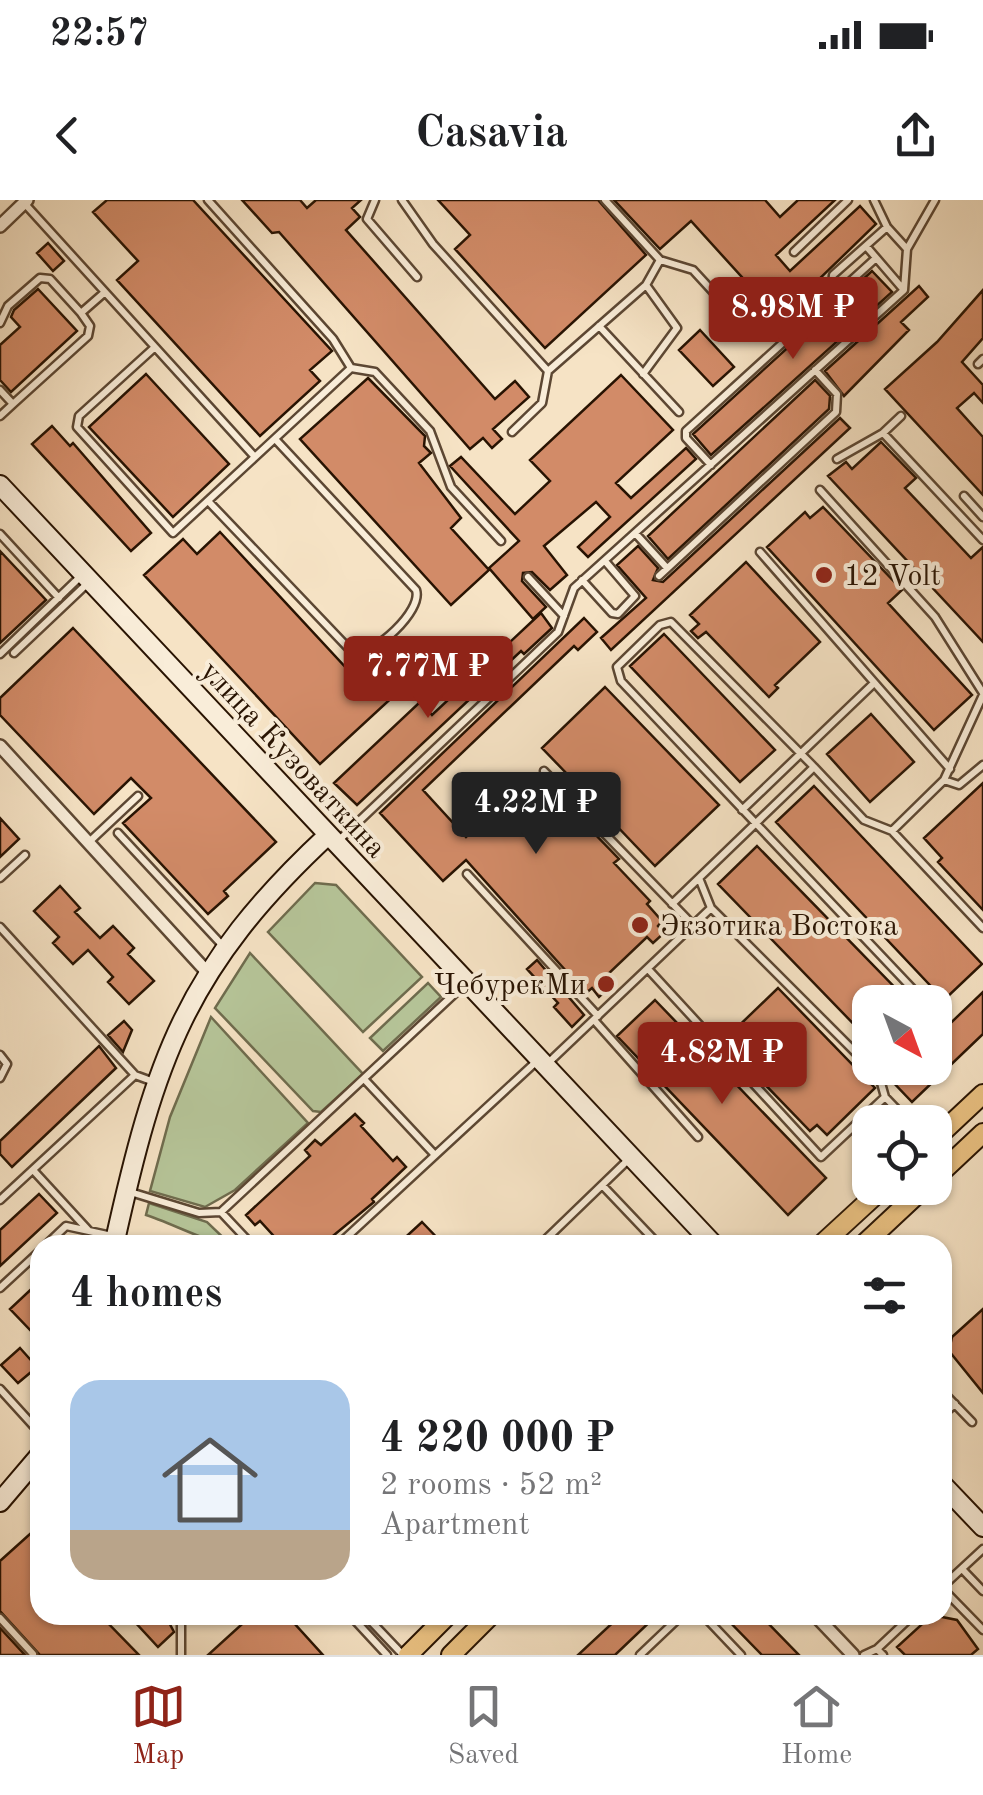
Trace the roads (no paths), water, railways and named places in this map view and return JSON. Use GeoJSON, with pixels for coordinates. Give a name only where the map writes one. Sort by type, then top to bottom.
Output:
{"type":"FeatureCollection","features":[{"type":"Feature","properties":{"kind":"main road","name":"улица Кузоваткина"},"geometry":{"type":"LineString","coordinates":[[0,485],[705,1235]]}},
{"type":"Feature","properties":{"kind":"main road"},"geometry":{"type":"LineString","coordinates":[[116,1235],[155,1083],[207,972],[274,887],[331,840]]}},
{"type":"Feature","properties":{"kind":"main road"},"geometry":{"type":"LineString","coordinates":[[952,1122],[983,1094]]}},
{"type":"Feature","properties":{"kind":"main road"},"geometry":{"type":"LineString","coordinates":[[952,1162],[983,1133]]}},
{"type":"Feature","properties":{"kind":"main road"},"geometry":{"type":"LineString","coordinates":[[832,1235],[865,1205]]}},
{"type":"Feature","properties":{"kind":"main road"},"geometry":{"type":"LineString","coordinates":[[874,1235],[906,1205]]}},
{"type":"Feature","properties":{"kind":"main road"},"geometry":{"type":"LineString","coordinates":[[2,1496],[30,1466]]}},
{"type":"Feature","properties":{"kind":"main road"},"geometry":{"type":"LineString","coordinates":[[952,1494],[983,1527]]}},
{"type":"Feature","properties":{"kind":"main road"},"geometry":{"type":"LineString","coordinates":[[405,1655],[437,1625]]}},
{"type":"Feature","properties":{"kind":"main road"},"geometry":{"type":"LineString","coordinates":[[451,1655],[481,1625]]}},
{"type":"Feature","properties":{"kind":"street"},"geometry":{"type":"LineString","coordinates":[[0,226],[26,202]]}},
{"type":"Feature","properties":{"kind":"street"},"geometry":{"type":"LineString","coordinates":[[0,746],[207,972]]}},
{"type":"Feature","properties":{"kind":"street"},"geometry":{"type":"LineString","coordinates":[[824,1625],[853,1655]]}},
{"type":"Feature","properties":{"kind":"lane"},"geometry":{"type":"LineString","coordinates":[[208,200],[333,339],[351,368],[376,372],[430,431],[451,487],[501,541]]}},
{"type":"Feature","properties":{"kind":"lane"},"geometry":{"type":"LineString","coordinates":[[375,200],[367,219],[417,277]]}},
{"type":"Feature","properties":{"kind":"lane"},"geometry":{"type":"LineString","coordinates":[[402,200],[433,244],[548,372]]}},
{"type":"Feature","properties":{"kind":"lane"},"geometry":{"type":"LineString","coordinates":[[605,200],[660,260],[693,270],[750,332]]}},
{"type":"Feature","properties":{"kind":"lane"},"geometry":{"type":"LineString","coordinates":[[794,252],[848,200]]}},
{"type":"Feature","properties":{"kind":"lane"},"geometry":{"type":"LineString","coordinates":[[874,200],[887,227],[907,250]]}},
{"type":"Feature","properties":{"kind":"lane"},"geometry":{"type":"LineString","coordinates":[[331,840],[558,632],[568,596],[582,580],[904,290],[907,250],[935,200]]}},
{"type":"Feature","properties":{"kind":"lane"},"geometry":{"type":"LineString","coordinates":[[26,202],[256,457]]}},
{"type":"Feature","properties":{"kind":"lane"},"geometry":{"type":"LineString","coordinates":[[831,299],[833,275],[887,227]]}},
{"type":"Feature","properties":{"kind":"lane"},"geometry":{"type":"LineString","coordinates":[[866,246],[904,290]]}},
{"type":"Feature","properties":{"kind":"lane"},"geometry":{"type":"LineString","coordinates":[[711,464],[686,438],[686,430],[876,258]]}},
{"type":"Feature","properties":{"kind":"lane"},"geometry":{"type":"LineString","coordinates":[[512,432],[542,403],[548,372],[646,285],[660,260]]}},
{"type":"Feature","properties":{"kind":"lane"},"geometry":{"type":"LineString","coordinates":[[0,323],[8,306],[46,277],[90,326],[88,336],[0,416]]}},
{"type":"Feature","properties":{"kind":"lane"},"geometry":{"type":"LineString","coordinates":[[643,374],[676,328],[646,285]]}},
{"type":"Feature","properties":{"kind":"lane"},"geometry":{"type":"LineString","coordinates":[[81,313],[104,292]]}},
{"type":"Feature","properties":{"kind":"lane"},"geometry":{"type":"LineString","coordinates":[[599,326],[679,412]]}},
{"type":"Feature","properties":{"kind":"lane"},"geometry":{"type":"LineString","coordinates":[[155,347],[79,416],[77,427],[173,533],[351,368]]}},
{"type":"Feature","properties":{"kind":"lane"},"geometry":{"type":"LineString","coordinates":[[659,576],[836,412],[838,394],[815,370]]}},
{"type":"Feature","properties":{"kind":"lane"},"geometry":{"type":"LineString","coordinates":[[0,390],[13,404]]}},
{"type":"Feature","properties":{"kind":"lane"},"geometry":{"type":"LineString","coordinates":[[837,458],[883,433],[901,416]]}},
{"type":"Feature","properties":{"kind":"lane"},"geometry":{"type":"LineString","coordinates":[[883,433],[983,540]]}},
{"type":"Feature","properties":{"kind":"lane"},"geometry":{"type":"LineString","coordinates":[[208,500],[354,654],[367,653],[413,612],[418,598],[416,590],[275,438]]}},
{"type":"Feature","properties":{"kind":"lane"},"geometry":{"type":"LineString","coordinates":[[820,490],[935,617],[983,694],[944,780],[892,830]]}},
{"type":"Feature","properties":{"kind":"lane"},"geometry":{"type":"LineString","coordinates":[[964,496],[983,517]]}},
{"type":"Feature","properties":{"kind":"lane"},"geometry":{"type":"LineString","coordinates":[[635,532],[668,568]]}},
{"type":"Feature","properties":{"kind":"lane"},"geometry":{"type":"LineString","coordinates":[[0,534],[59,598]]}},
{"type":"Feature","properties":{"kind":"lane"},"geometry":{"type":"LineString","coordinates":[[760,552],[841,640],[872,685],[950,769]]}},
{"type":"Feature","properties":{"kind":"lane"},"geometry":{"type":"LineString","coordinates":[[582,580],[615,614],[635,598],[604,560]]}},
{"type":"Feature","properties":{"kind":"lane"},"geometry":{"type":"LineString","coordinates":[[528,577],[564,616]]}},
{"type":"Feature","properties":{"kind":"lane"},"geometry":{"type":"LineString","coordinates":[[0,654],[86,578]]}},
{"type":"Feature","properties":{"kind":"lane"},"geometry":{"type":"LineString","coordinates":[[14,653],[86,578]]}},
{"type":"Feature","properties":{"kind":"lane"},"geometry":{"type":"LineString","coordinates":[[909,985],[621,681],[616,671],[621,662],[660,625],[676,624],[864,820],[892,830],[983,928]]}},
{"type":"Feature","properties":{"kind":"lane"},"geometry":{"type":"LineString","coordinates":[[742,810],[872,685]]}},
{"type":"Feature","properties":{"kind":"lane"},"geometry":{"type":"LineString","coordinates":[[944,780],[960,785],[983,765]]}},
{"type":"Feature","properties":{"kind":"lane"},"geometry":{"type":"LineString","coordinates":[[672,904],[814,768]]}},
{"type":"Feature","properties":{"kind":"lane"},"geometry":{"type":"LineString","coordinates":[[544,772],[693,925]]}},
{"type":"Feature","properties":{"kind":"lane"},"geometry":{"type":"LineString","coordinates":[[88,842],[138,796]]}},
{"type":"Feature","properties":{"kind":"lane"},"geometry":{"type":"LineString","coordinates":[[118,833],[224,947]]}},
{"type":"Feature","properties":{"kind":"lane"},"geometry":{"type":"LineString","coordinates":[[0,878],[26,855]]}},
{"type":"Feature","properties":{"kind":"lane"},"geometry":{"type":"LineString","coordinates":[[467,874],[698,1137]]}},
{"type":"Feature","properties":{"kind":"lane"},"geometry":{"type":"LineString","coordinates":[[699,878],[711,908],[852,1049]]}},
{"type":"Feature","properties":{"kind":"lane"},"geometry":{"type":"LineString","coordinates":[[349,1235],[434,1154],[596,1018],[711,908]]}},
{"type":"Feature","properties":{"kind":"lane"},"geometry":{"type":"LineString","coordinates":[[0,927],[135,1075],[155,1083]]}},
{"type":"Feature","properties":{"kind":"lane"},"geometry":{"type":"LineString","coordinates":[[648,969],[821,1157],[885,1098]]}},
{"type":"Feature","properties":{"kind":"lane"},"geometry":{"type":"LineString","coordinates":[[126,1191],[199,1212],[221,1212],[467,983]]}},
{"type":"Feature","properties":{"kind":"lane"},"geometry":{"type":"LineString","coordinates":[[0,1055],[7,1064],[0,1078]]}},
{"type":"Feature","properties":{"kind":"lane"},"geometry":{"type":"LineString","coordinates":[[0,1200],[135,1075]]}},
{"type":"Feature","properties":{"kind":"lane"},"geometry":{"type":"LineString","coordinates":[[364,1079],[434,1154]]}},
{"type":"Feature","properties":{"kind":"lane"},"geometry":{"type":"LineString","coordinates":[[881,1085],[892,1105]]}},
{"type":"Feature","properties":{"kind":"lane"},"geometry":{"type":"LineString","coordinates":[[550,1235],[631,1157]]}},
{"type":"Feature","properties":{"kind":"lane"},"geometry":{"type":"LineString","coordinates":[[33,1170],[90,1231]]}},
{"type":"Feature","properties":{"kind":"lane"},"geometry":{"type":"LineString","coordinates":[[602,1185],[650,1235]]}},
{"type":"Feature","properties":{"kind":"lane"},"geometry":{"type":"LineString","coordinates":[[221,1212],[243,1235]]}},
{"type":"Feature","properties":{"kind":"lane"},"geometry":{"type":"LineString","coordinates":[[57,1235],[76,1217]]}},
{"type":"Feature","properties":{"kind":"lane"},"geometry":{"type":"LineString","coordinates":[[66,1226],[100,1235]]}},
{"type":"Feature","properties":{"kind":"lane"},"geometry":{"type":"LineString","coordinates":[[0,1288],[30,1260]]}},
{"type":"Feature","properties":{"kind":"lane"},"geometry":{"type":"LineString","coordinates":[[0,1389],[30,1422]]}},
{"type":"Feature","properties":{"kind":"lane"},"geometry":{"type":"LineString","coordinates":[[952,1401],[972,1422]]}},
{"type":"Feature","properties":{"kind":"lane"},"geometry":{"type":"LineString","coordinates":[[952,1407],[955,1404]]}},
{"type":"Feature","properties":{"kind":"lane"},"geometry":{"type":"LineString","coordinates":[[952,1578],[983,1549]]}},
{"type":"Feature","properties":{"kind":"lane"},"geometry":{"type":"LineString","coordinates":[[962,1569],[983,1591]]}},
{"type":"Feature","properties":{"kind":"lane"},"geometry":{"type":"LineString","coordinates":[[952,1597],[983,1630]]}},
{"type":"Feature","properties":{"kind":"lane"},"geometry":{"type":"LineString","coordinates":[[0,1618],[33,1654]]}},
{"type":"Feature","properties":{"kind":"lane"},"geometry":{"type":"LineString","coordinates":[[180,1625],[180,1655]]}},
{"type":"Feature","properties":{"kind":"lane"},"geometry":{"type":"LineString","coordinates":[[359,1625],[387,1655]]}},
{"type":"Feature","properties":{"kind":"lane"},"geometry":{"type":"LineString","coordinates":[[376,1625],[405,1655]]}},
{"type":"Feature","properties":{"kind":"lane"},"geometry":{"type":"LineString","coordinates":[[640,1655],[672,1625]]}},
{"type":"Feature","properties":{"kind":"lane"},"geometry":{"type":"LineString","coordinates":[[713,1625],[742,1655]]}},
{"type":"Feature","properties":{"kind":"lane"},"geometry":{"type":"LineString","coordinates":[[864,1655],[880,1652],[904,1625]]}},
{"type":"Feature","properties":{"kind":"place","name":"12 Volt"},"geometry":{"type":"Point","coordinates":[824,575]}},
{"type":"Feature","properties":{"kind":"place","name":"Экзотика Востока"},"geometry":{"type":"Point","coordinates":[640,925]}},
{"type":"Feature","properties":{"kind":"place","name":"ЧебурекМи"},"geometry":{"type":"Point","coordinates":[606,984]}}]}
